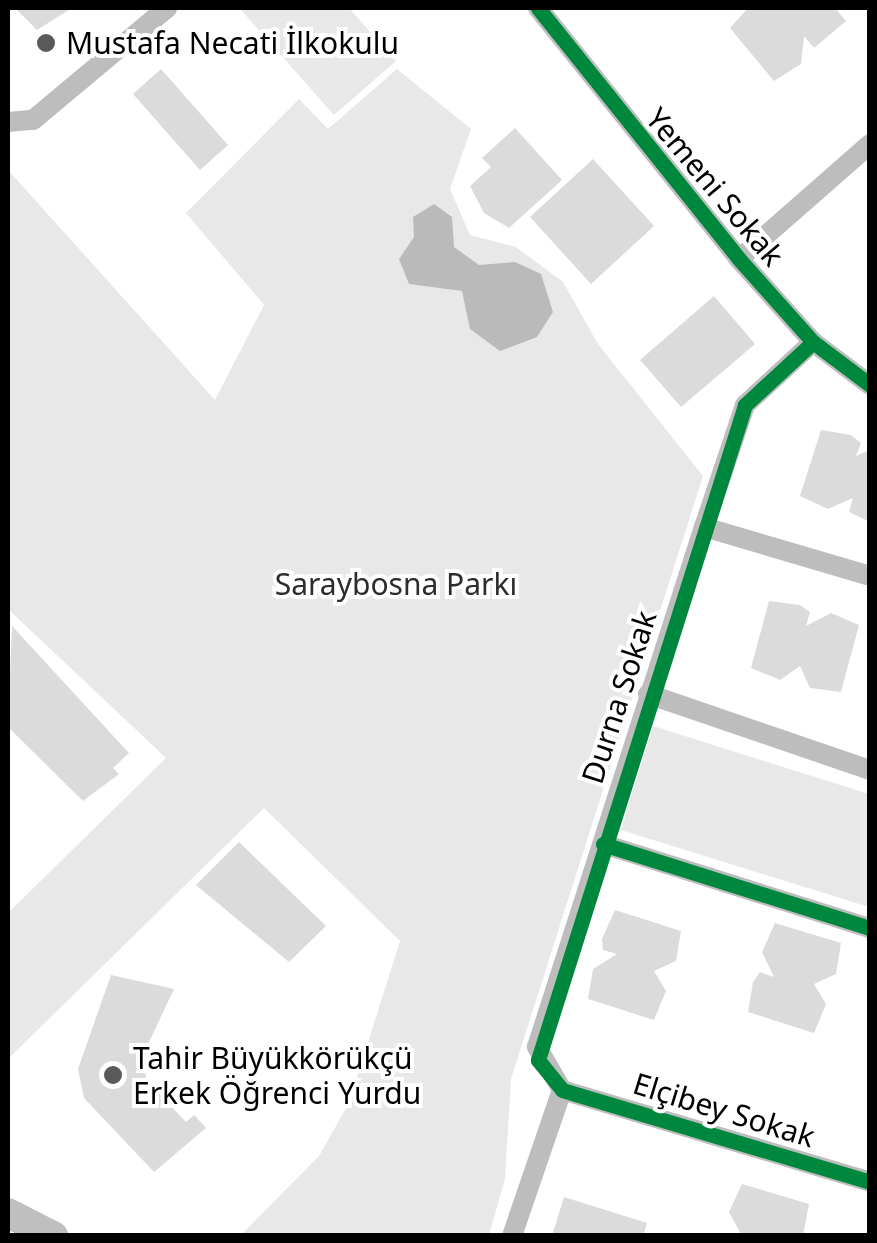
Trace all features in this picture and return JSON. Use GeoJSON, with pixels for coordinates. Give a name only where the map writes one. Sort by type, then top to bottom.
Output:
{"type":"FeatureCollection","features":[{"type":"Feature","properties":{"kind":"street"},"geometry":{"type":"LineString","coordinates":[[8,122],[33,120],[167,8]]}},
{"type":"Feature","properties":{"kind":"street","name":"Yemeni Sokak"},"geometry":{"type":"LineString","coordinates":[[538,8],[739,258],[814,342],[870,384]]}},
{"type":"Feature","properties":{"kind":"street"},"geometry":{"type":"LineString","coordinates":[[739,258],[870,144]]}},
{"type":"Feature","properties":{"kind":"street","name":"Durna Sokak"},"geometry":{"type":"LineString","coordinates":[[562,1090],[537,1047],[648,694],[745,405],[814,342]]}},
{"type":"Feature","properties":{"kind":"street"},"geometry":{"type":"LineString","coordinates":[[704,527],[870,576]]}},
{"type":"Feature","properties":{"kind":"street"},"geometry":{"type":"LineString","coordinates":[[648,694],[870,770]]}},
{"type":"Feature","properties":{"kind":"street"},"geometry":{"type":"LineString","coordinates":[[602,844],[870,928]]}},
{"type":"Feature","properties":{"kind":"street"},"geometry":{"type":"LineString","coordinates":[[512,1236],[562,1090]]}},
{"type":"Feature","properties":{"kind":"street","name":"Elçibey Sokak"},"geometry":{"type":"LineString","coordinates":[[562,1090],[870,1182]]}},
{"type":"Feature","properties":{"kind":"street"},"geometry":{"type":"LineString","coordinates":[[8,1213],[54,1236]]}},
{"type":"Feature","properties":{"kind":"green space"},"geometry":{"type":"Polygon","coordinates":[[[349,8],[396,61],[334,115],[241,10],[349,8]]]}},
{"type":"Feature","properties":{"kind":"green space","name":"Saraybosna Parkı"},"geometry":{"type":"Polygon","coordinates":[[[397,69],[471,129],[450,189],[470,235],[516,247],[563,282],[598,344],[703,476],[511,1079],[505,1179],[489,1235],[241,1235],[319,1156],[349,1103],[400,941],[264,808],[8,1059],[8,913],[166,758],[8,609],[8,170],[215,400],[264,305],[186,213],[299,99],[328,129],[397,69]]]}},
{"type":"Feature","properties":{"kind":"green space"},"geometry":{"type":"Polygon","coordinates":[[[653,726],[869,794],[869,907],[621,830],[653,726]]]}},
{"type":"Feature","properties":{"kind":"shaded area"},"geometry":{"type":"Polygon","coordinates":[[[434,204],[452,217],[454,247],[479,265],[515,262],[541,274],[553,312],[537,337],[500,351],[470,329],[462,291],[409,284],[399,259],[414,237],[413,217],[434,204]]]}},
{"type":"Feature","properties":{"kind":"building"},"geometry":{"type":"Polygon","coordinates":[[[15,8],[72,8],[37,30],[15,8]]]}},
{"type":"Feature","properties":{"kind":"building"},"geometry":{"type":"Polygon","coordinates":[[[748,8],[835,8],[846,21],[814,48],[804,36],[801,64],[774,81],[730,28],[748,8]]]}},
{"type":"Feature","properties":{"kind":"building"},"geometry":{"type":"Polygon","coordinates":[[[161,69],[228,145],[200,170],[133,94],[161,69]]]}},
{"type":"Feature","properties":{"kind":"building"},"geometry":{"type":"Polygon","coordinates":[[[515,128],[562,180],[509,228],[484,213],[470,186],[491,167],[482,158],[515,128]]]}},
{"type":"Feature","properties":{"kind":"building"},"geometry":{"type":"Polygon","coordinates":[[[593,159],[654,226],[591,284],[530,217],[593,159]]]}},
{"type":"Feature","properties":{"kind":"building"},"geometry":{"type":"Polygon","coordinates":[[[714,296],[755,344],[681,407],[640,360],[714,296]]]}},
{"type":"Feature","properties":{"kind":"building"},"geometry":{"type":"Polygon","coordinates":[[[821,430],[851,435],[861,443],[856,456],[870,450],[870,522],[849,512],[853,498],[828,509],[800,496],[821,430]]]}},
{"type":"Feature","properties":{"kind":"building"},"geometry":{"type":"Polygon","coordinates":[[[769,601],[800,605],[810,612],[806,626],[831,613],[859,625],[841,692],[810,688],[800,666],[780,680],[751,668],[769,601]]]}},
{"type":"Feature","properties":{"kind":"building"},"geometry":{"type":"Polygon","coordinates":[[[12,626],[129,753],[113,768],[119,774],[83,801],[8,727],[12,626]]]}},
{"type":"Feature","properties":{"kind":"building"},"geometry":{"type":"Polygon","coordinates":[[[239,842],[326,926],[289,962],[196,885],[239,842]]]}},
{"type":"Feature","properties":{"kind":"building"},"geometry":{"type":"Polygon","coordinates":[[[615,910],[681,931],[676,961],[654,971],[666,991],[654,1020],[588,999],[593,969],[617,954],[603,950],[602,939],[615,910]]]}},
{"type":"Feature","properties":{"kind":"building"},"geometry":{"type":"Polygon","coordinates":[[[775,923],[841,943],[836,974],[814,984],[826,1004],[814,1033],[748,1012],[753,982],[760,972],[774,977],[762,952],[775,923]]]}},
{"type":"Feature","properties":{"kind":"building","name":"Tahir Büyükkörükçü Erkek Öğrenci Yurdu"},"geometry":{"type":"Polygon","coordinates":[[[111,975],[174,989],[142,1057],[147,1081],[186,1122],[194,1115],[206,1128],[154,1172],[84,1098],[78,1069],[111,975]]]}},
{"type":"Feature","properties":{"kind":"building"},"geometry":{"type":"Polygon","coordinates":[[[742,1184],[809,1204],[803,1235],[742,1236],[729,1212],[742,1184]]]}},
{"type":"Feature","properties":{"kind":"building"},"geometry":{"type":"Polygon","coordinates":[[[564,1197],[647,1223],[643,1236],[552,1236],[564,1197]]]}},
{"type":"Feature","properties":{"kind":"cycle path"},"geometry":{"type":"LineString","coordinates":[[538,8],[739,259],[813,342],[870,385]]}},
{"type":"Feature","properties":{"kind":"cycle path"},"geometry":{"type":"LineString","coordinates":[[813,342],[745,405],[538,1060],[562,1090],[870,1182]]}},
{"type":"Feature","properties":{"kind":"cycle path"},"geometry":{"type":"LineString","coordinates":[[603,844],[870,928]]}},
{"type":"Feature","properties":{"kind":"place","name":"Mustafa Necati İlkokulu"},"geometry":{"type":"Point","coordinates":[46,43]}},
{"type":"Feature","properties":{"kind":"place","name":"Tahir Büyükkörükçü Erkek Öğrenci Yurdu"},"geometry":{"type":"Point","coordinates":[113,1075]}}]}
